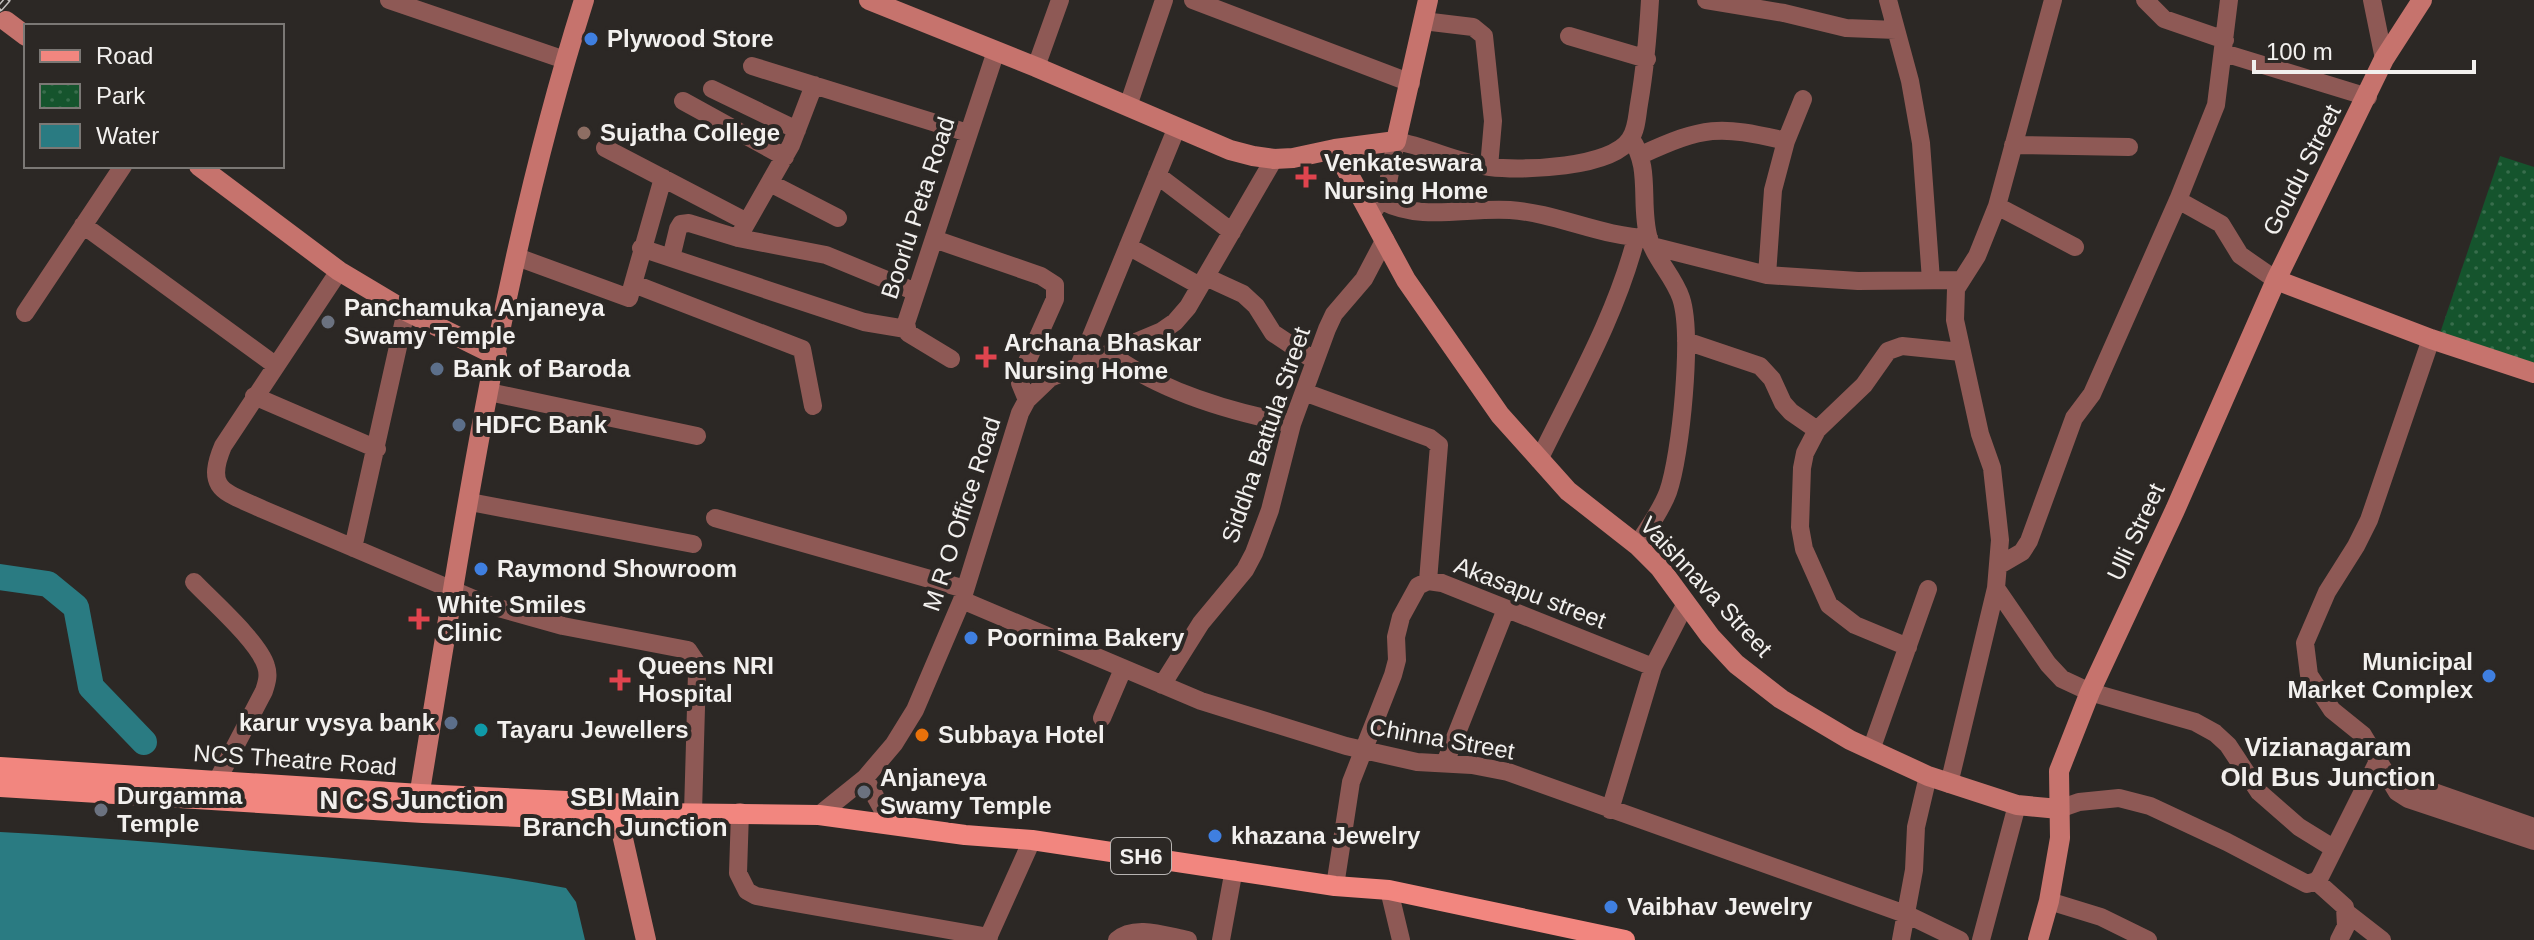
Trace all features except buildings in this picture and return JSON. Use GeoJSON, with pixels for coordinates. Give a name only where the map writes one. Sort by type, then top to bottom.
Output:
{"type":"FeatureCollection","features":[{"type":"Feature","properties":{"kind":"main road","name":"NCS Theatre Road"},"geometry":{"type":"LineString","coordinates":[[0,767],[217,781],[418,803]]}},
{"type":"Feature","properties":{"kind":"main road","name":"NCS Theatre Road"},"geometry":{"type":"LineString","coordinates":[[0,787],[631,812]]}},
{"type":"Feature","properties":{"kind":"main road","name":"SH6"},"geometry":{"type":"LineString","coordinates":[[631,812],[819,815],[965,835],[1032,840],[1335,886],[1389,890],[1574,934],[1625,940]]}},
{"type":"Feature","properties":{"kind":"street"},"geometry":{"type":"LineString","coordinates":[[389,0],[565,60]]}},
{"type":"Feature","properties":{"kind":"street"},"geometry":{"type":"LineString","coordinates":[[418,803],[489,392],[529,197],[584,0]]}},
{"type":"Feature","properties":{"kind":"street"},"geometry":{"type":"LineString","coordinates":[[869,0],[1230,150],[1274,159],[1396,141],[1489,167],[1542,167],[1602,158],[1636,147],[1718,130],[1739,130],[1786,141]]}},
{"type":"Feature","properties":{"kind":"street"},"geometry":{"type":"LineString","coordinates":[[1036,67],[1060,0]]}},
{"type":"Feature","properties":{"kind":"street"},"geometry":{"type":"LineString","coordinates":[[1128,106],[1164,0]]}},
{"type":"Feature","properties":{"kind":"street"},"geometry":{"type":"LineString","coordinates":[[1193,0],[1411,83]]}},
{"type":"Feature","properties":{"kind":"street"},"geometry":{"type":"LineString","coordinates":[[1428,0],[1388,184],[1377,207],[1423,213],[1493,209],[1524,211],[1767,275],[1818,280],[1960,280]]}},
{"type":"Feature","properties":{"kind":"street"},"geometry":{"type":"LineString","coordinates":[[1637,545],[1661,507],[1676,460],[1686,341],[1680,296],[1645,241],[1636,147],[1647,59],[1650,0]]}},
{"type":"Feature","properties":{"kind":"street"},"geometry":{"type":"LineString","coordinates":[[1706,0],[1784,13],[1846,28],[1896,30]]}},
{"type":"Feature","properties":{"kind":"street"},"geometry":{"type":"LineString","coordinates":[[1888,0],[1921,143],[1931,280]]}},
{"type":"Feature","properties":{"kind":"street"},"geometry":{"type":"LineString","coordinates":[[2145,0],[2164,19],[2224,47],[2368,97]]}},
{"type":"Feature","properties":{"kind":"street"},"geometry":{"type":"LineString","coordinates":[[1998,566],[2022,552],[2029,541],[2074,418],[2092,394],[2178,200],[2216,105],[2229,0]]}},
{"type":"Feature","properties":{"kind":"street"},"geometry":{"type":"LineString","coordinates":[[2372,0],[2384,59]]}},
{"type":"Feature","properties":{"kind":"street","name":"Goudu Street"},"geometry":{"type":"LineString","coordinates":[[2276,280],[2384,59],[2422,0]]}},
{"type":"Feature","properties":{"kind":"street"},"geometry":{"type":"LineString","coordinates":[[1949,784],[1996,588],[2000,540],[1996,487],[1961,352],[1955,312],[1956,289],[1977,256],[1997,206],[2046,3]]}},
{"type":"Feature","properties":{"kind":"street"},"geometry":{"type":"LineString","coordinates":[[3,18],[24,34]]}},
{"type":"Feature","properties":{"kind":"street"},"geometry":{"type":"LineString","coordinates":[[1423,21],[1473,27],[1484,36],[1493,121],[1489,167]]}},
{"type":"Feature","properties":{"kind":"street"},"geometry":{"type":"LineString","coordinates":[[1569,36],[1647,59]]}},
{"type":"Feature","properties":{"kind":"street","name":"Boorlu Peta Road"},"geometry":{"type":"LineString","coordinates":[[951,359],[906,329],[996,51]]}},
{"type":"Feature","properties":{"kind":"street"},"geometry":{"type":"LineString","coordinates":[[752,66],[968,133]]}},
{"type":"Feature","properties":{"kind":"street"},"geometry":{"type":"LineString","coordinates":[[743,230],[785,157],[814,85]]}},
{"type":"Feature","properties":{"kind":"street"},"geometry":{"type":"LineString","coordinates":[[712,89],[797,130]]}},
{"type":"Feature","properties":{"kind":"street"},"geometry":{"type":"LineString","coordinates":[[1767,275],[1770,211],[1786,141],[1803,99]]}},
{"type":"Feature","properties":{"kind":"street"},"geometry":{"type":"LineString","coordinates":[[683,101],[785,157]]}},
{"type":"Feature","properties":{"kind":"street"},"geometry":{"type":"LineString","coordinates":[[1079,366],[1177,127]]}},
{"type":"Feature","properties":{"kind":"street"},"geometry":{"type":"LineString","coordinates":[[2013,145],[2129,147]]}},
{"type":"Feature","properties":{"kind":"street"},"geometry":{"type":"LineString","coordinates":[[605,148],[663,178],[743,230]]}},
{"type":"Feature","properties":{"kind":"street","name":"Vaishnava Street"},"geometry":{"type":"LineString","coordinates":[[1335,149],[1377,207],[1385,239],[1406,280],[1500,415],[1568,491],[1637,545],[1660,568],[1710,636],[1736,664],[1781,699],[1871,750],[1928,776],[2017,805],[2059,809]]}},
{"type":"Feature","properties":{"kind":"street","name":"M R O Office Road"},"geometry":{"type":"LineString","coordinates":[[819,815],[865,778],[894,744],[915,710],[963,594],[1020,413],[1027,400],[1050,378],[1162,331],[1175,322],[1203,281],[1274,159]]}},
{"type":"Feature","properties":{"kind":"street"},"geometry":{"type":"LineString","coordinates":[[25,313],[122,168]]}},
{"type":"Feature","properties":{"kind":"street"},"geometry":{"type":"LineString","coordinates":[[202,168],[339,271],[406,311],[497,356]]}},
{"type":"Feature","properties":{"kind":"street"},"geometry":{"type":"LineString","coordinates":[[1157,175],[1232,232]]}},
{"type":"Feature","properties":{"kind":"street"},"geometry":{"type":"LineString","coordinates":[[517,257],[629,298],[663,178]]}},
{"type":"Feature","properties":{"kind":"street"},"geometry":{"type":"LineString","coordinates":[[770,183],[838,218]]}},
{"type":"Feature","properties":{"kind":"street"},"geometry":{"type":"LineString","coordinates":[[2178,200],[2221,224],[2240,255],[2276,280],[2431,339],[2534,373]]}},
{"type":"Feature","properties":{"kind":"street"},"geometry":{"type":"LineString","coordinates":[[1997,206],[2075,247]]}},
{"type":"Feature","properties":{"kind":"street"},"geometry":{"type":"LineString","coordinates":[[671,258],[678,229],[685,223],[743,230],[826,255],[916,292]]}},
{"type":"Feature","properties":{"kind":"street"},"geometry":{"type":"LineString","coordinates":[[83,225],[275,365]]}},
{"type":"Feature","properties":{"kind":"street"},"geometry":{"type":"LineString","coordinates":[[934,239],[1041,276],[1055,285],[1055,299],[1021,375],[1020,383],[1027,400]]}},
{"type":"Feature","properties":{"kind":"street","name":"Siddha Battula Street"},"geometry":{"type":"LineString","coordinates":[[1162,685],[1201,623],[1245,570],[1254,553],[1270,510],[1292,424],[1334,314],[1360,286],[1385,239]]}},
{"type":"Feature","properties":{"kind":"street"},"geometry":{"type":"LineString","coordinates":[[1539,460],[1627,272],[1645,241]]}},
{"type":"Feature","properties":{"kind":"street"},"geometry":{"type":"LineString","coordinates":[[1128,246],[1203,281],[1243,294],[1256,306],[1273,333],[1315,361]]}},
{"type":"Feature","properties":{"kind":"street"},"geometry":{"type":"LineString","coordinates":[[641,248],[864,322],[906,329]]}},
{"type":"Feature","properties":{"kind":"street"},"geometry":{"type":"LineString","coordinates":[[339,271],[223,446],[214,467],[218,484],[226,492],[488,605],[563,626],[688,650],[696,662],[697,673],[693,812]]}},
{"type":"Feature","properties":{"kind":"street","name":"Ulli Street"},"geometry":{"type":"LineString","coordinates":[[2038,940],[2049,901],[2060,838],[2059,771],[2090,692],[2175,510],[2276,280]]}},
{"type":"Feature","properties":{"kind":"street"},"geometry":{"type":"LineString","coordinates":[[634,284],[802,349],[813,406]]}},
{"type":"Feature","properties":{"kind":"street"},"geometry":{"type":"LineString","coordinates":[[353,548],[406,311]]}},
{"type":"Feature","properties":{"kind":"street"},"geometry":{"type":"LineString","coordinates":[[2431,339],[2369,520],[2327,592],[2305,643],[2309,675],[2332,710],[2363,735],[2397,792],[2408,799],[2534,841]]}},
{"type":"Feature","properties":{"kind":"street"},"geometry":{"type":"LineString","coordinates":[[1686,341],[1760,366],[1772,379],[1783,403],[1791,412],[1817,430]]}},
{"type":"Feature","properties":{"kind":"street"},"geometry":{"type":"LineString","coordinates":[[1908,647],[1842,618],[1829,605],[1814,576],[1800,527],[1805,453],[1817,430],[1864,385],[1884,355],[1895,347],[1961,352]]}},
{"type":"Feature","properties":{"kind":"street"},"geometry":{"type":"LineString","coordinates":[[1110,353],[1147,378],[1246,414],[1292,424]]}},
{"type":"Feature","properties":{"kind":"street"},"geometry":{"type":"LineString","coordinates":[[489,392],[697,436]]}},
{"type":"Feature","properties":{"kind":"street"},"geometry":{"type":"LineString","coordinates":[[1304,392],[1430,438],[1439,445],[1428,581]]}},
{"type":"Feature","properties":{"kind":"street"},"geometry":{"type":"LineString","coordinates":[[254,396],[377,449]]}},
{"type":"Feature","properties":{"kind":"street"},"geometry":{"type":"LineString","coordinates":[[470,502],[693,544]]}},
{"type":"Feature","properties":{"kind":"street","name":"Chinna Street"},"geometry":{"type":"LineString","coordinates":[[715,518],[963,594],[1123,669],[1201,701],[1362,750],[1417,762],[1472,765],[1508,772],[1908,915],[1960,940]]}},
{"type":"Feature","properties":{"kind":"street","name":"Akasapu street"},"geometry":{"type":"LineString","coordinates":[[1335,886],[1345,813],[1362,750],[1393,675],[1401,617],[1418,586],[1428,581],[1442,583],[1653,667]]}},
{"type":"Feature","properties":{"kind":"street"},"geometry":{"type":"LineString","coordinates":[[194,582],[258,649],[267,668],[264,691],[217,781]]}},
{"type":"Feature","properties":{"kind":"street"},"geometry":{"type":"LineString","coordinates":[[1996,588],[2055,672],[2074,686],[2165,712],[2215,733],[2228,745],[2259,792],[2299,827],[2333,848]]}},
{"type":"Feature","properties":{"kind":"street"},"geometry":{"type":"LineString","coordinates":[[1871,750],[1928,589]]}},
{"type":"Feature","properties":{"kind":"street"},"geometry":{"type":"LineString","coordinates":[[1610,810],[1653,667],[1686,603]]}},
{"type":"Feature","properties":{"kind":"street"},"geometry":{"type":"LineString","coordinates":[[1445,763],[1506,609]]}},
{"type":"Feature","properties":{"kind":"street"},"geometry":{"type":"LineString","coordinates":[[1102,718],[1123,669]]}},
{"type":"Feature","properties":{"kind":"street"},"geometry":{"type":"LineString","coordinates":[[2059,809],[2079,802],[2119,798],[2150,806],[2307,884],[2316,881],[2379,759]]}},
{"type":"Feature","properties":{"kind":"street"},"geometry":{"type":"LineString","coordinates":[[1901,940],[1908,915],[1916,827],[1928,776]]}},
{"type":"Feature","properties":{"kind":"street"},"geometry":{"type":"LineString","coordinates":[[865,778],[891,825]]}},
{"type":"Feature","properties":{"kind":"street"},"geometry":{"type":"LineString","coordinates":[[2389,780],[2411,784],[2534,827]]}},
{"type":"Feature","properties":{"kind":"street"},"geometry":{"type":"LineString","coordinates":[[1981,940],[2017,805]]}},
{"type":"Feature","properties":{"kind":"street"},"geometry":{"type":"LineString","coordinates":[[631,812],[646,940]]}},
{"type":"Feature","properties":{"kind":"street"},"geometry":{"type":"LineString","coordinates":[[631,812],[657,940]]}},
{"type":"Feature","properties":{"kind":"street"},"geometry":{"type":"LineString","coordinates":[[740,812],[738,873],[741,884],[756,896],[988,938],[1032,840]]}},
{"type":"Feature","properties":{"kind":"street"},"geometry":{"type":"LineString","coordinates":[[1221,940],[1234,869]]}},
{"type":"Feature","properties":{"kind":"street"},"geometry":{"type":"LineString","coordinates":[[2316,881],[2342,902],[2346,912],[2346,926],[2339,940]]}},
{"type":"Feature","properties":{"kind":"street"},"geometry":{"type":"LineString","coordinates":[[1389,890],[1401,940]]}},
{"type":"Feature","properties":{"kind":"street"},"geometry":{"type":"LineString","coordinates":[[2049,901],[2101,917],[2148,940]]}},
{"type":"Feature","properties":{"kind":"street"},"geometry":{"type":"LineString","coordinates":[[2346,912],[2382,940]]}},
{"type":"Feature","properties":{"kind":"street"},"geometry":{"type":"LineString","coordinates":[[1117,940],[1136,932],[1188,940]]}},
{"type":"Feature","properties":{"kind":"green space"},"geometry":{"type":"Polygon","coordinates":[[[2500,156],[2534,167],[2534,378],[2436,345],[2500,156]]]}},
{"type":"Feature","properties":{"kind":"water"},"geometry":{"type":"Polygon","coordinates":[[[0,832],[366,861],[466,872],[566,888],[576,902],[585,940],[0,940],[0,832]]]}},
{"type":"Feature","properties":{"kind":"waterway"},"geometry":{"type":"LineString","coordinates":[[0,577],[48,584],[76,607],[91,687],[144,742]]}},
{"type":"Feature","properties":{"kind":"railway"},"geometry":{"type":"LineString","coordinates":[[0,8],[7,0]]}},
{"type":"Feature","properties":{"kind":"place","name":"Plywood Store"},"geometry":{"type":"Point","coordinates":[591,39]}},
{"type":"Feature","properties":{"kind":"place","name":"Sujatha College"},"geometry":{"type":"Point","coordinates":[584,133]}},
{"type":"Feature","properties":{"kind":"place","name":"Venkateswara Nursing Home"},"geometry":{"type":"Point","coordinates":[1306,177]}},
{"type":"Feature","properties":{"kind":"place","name":"Panchamuka Anjaneya Swamy Temple"},"geometry":{"type":"Point","coordinates":[328,322]}},
{"type":"Feature","properties":{"kind":"place","name":"Archana Bhaskar Nursing Home"},"geometry":{"type":"Point","coordinates":[986,357]}},
{"type":"Feature","properties":{"kind":"place","name":"Bank of Baroda"},"geometry":{"type":"Point","coordinates":[437,369]}},
{"type":"Feature","properties":{"kind":"place","name":"HDFC Bank"},"geometry":{"type":"Point","coordinates":[459,425]}},
{"type":"Feature","properties":{"kind":"place","name":"Raymond Showroom"},"geometry":{"type":"Point","coordinates":[481,569]}},
{"type":"Feature","properties":{"kind":"place","name":"White Smiles Clinic"},"geometry":{"type":"Point","coordinates":[419,619]}},
{"type":"Feature","properties":{"kind":"place","name":"Poornima Bakery"},"geometry":{"type":"Point","coordinates":[971,638]}},
{"type":"Feature","properties":{"kind":"place","name":"Municipal Market Complex"},"geometry":{"type":"Point","coordinates":[2489,676]}},
{"type":"Feature","properties":{"kind":"place","name":"Queens NRI Hospital"},"geometry":{"type":"Point","coordinates":[620,680]}},
{"type":"Feature","properties":{"kind":"place","name":"karur vysya bank"},"geometry":{"type":"Point","coordinates":[451,723]}},
{"type":"Feature","properties":{"kind":"place","name":"Tayaru Jewellers"},"geometry":{"type":"Point","coordinates":[481,730]}},
{"type":"Feature","properties":{"kind":"place","name":"Subbaya Hotel"},"geometry":{"type":"Point","coordinates":[922,735]}},
{"type":"Feature","properties":{"kind":"place","name":"Anjaneya Swamy Temple"},"geometry":{"type":"Point","coordinates":[864,792]}},
{"type":"Feature","properties":{"kind":"place","name":"Durgamma Temple"},"geometry":{"type":"Point","coordinates":[101,810]}},
{"type":"Feature","properties":{"kind":"place","name":"khazana Jewelry"},"geometry":{"type":"Point","coordinates":[1215,836]}},
{"type":"Feature","properties":{"kind":"place","name":"Vaibhav Jewelry"},"geometry":{"type":"Point","coordinates":[1611,907]}},
{"type":"Feature","properties":{"kind":"district","name":"Vizianagaram Old Bus Junction"},"geometry":{"type":"Point","coordinates":[2328,762]}},
{"type":"Feature","properties":{"kind":"district","name":"N C S Junction"},"geometry":{"type":"Point","coordinates":[412,800]}},
{"type":"Feature","properties":{"kind":"district","name":"SBI Main Branch Junction"},"geometry":{"type":"Point","coordinates":[625,812]}}]}
